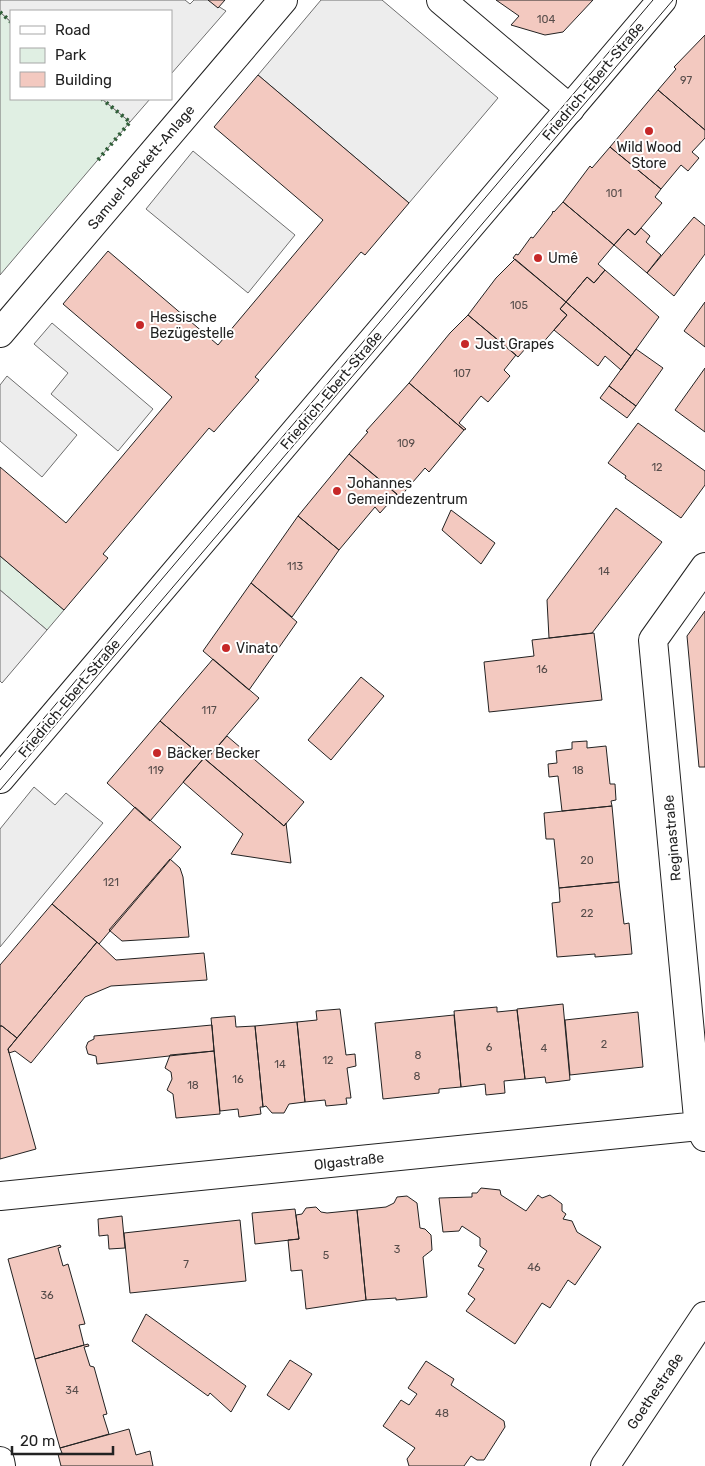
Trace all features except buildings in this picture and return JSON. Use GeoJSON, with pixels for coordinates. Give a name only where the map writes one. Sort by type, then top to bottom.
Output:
{"type":"FeatureCollection","features":[{"type":"Feature","properties":{"kind":"street","name":"Samuel-Beckett-Anlage"},"geometry":{"type":"LineString","coordinates":[[0,333],[283,0]]}},
{"type":"Feature","properties":{"kind":"street"},"geometry":{"type":"LineString","coordinates":[[441,0],[570,109]]}},
{"type":"Feature","properties":{"kind":"street","name":"Friedrich-Ebert-Straße"},"geometry":{"type":"LineString","coordinates":[[0,779],[662,0]]}},
{"type":"Feature","properties":{"kind":"street","name":"Reginastraße"},"geometry":{"type":"LineString","coordinates":[[702,1131],[653,640],[705,567]]}},
{"type":"Feature","properties":{"kind":"street","name":"Olgastraße"},"geometry":{"type":"LineString","coordinates":[[0,1196],[702,1131]]}},
{"type":"Feature","properties":{"kind":"street","name":"Goethestraße"},"geometry":{"type":"LineString","coordinates":[[604,1466],[705,1316]]}},
{"type":"Feature","properties":{"kind":"street"},"geometry":{"type":"LineString","coordinates":[[0,1461],[2,1466]]}},
{"type":"Feature","properties":{"kind":"green space"},"geometry":{"type":"Polygon","coordinates":[[[0,12],[10,21],[10,100],[103,100],[130,122],[0,275],[0,12]]]}},
{"type":"Feature","properties":{"kind":"green space"},"geometry":{"type":"Polygon","coordinates":[[[0,556],[64,610],[47,630],[0,590],[0,556]]]}},
{"type":"Feature","properties":{"kind":"shaded area"},"geometry":{"type":"Polygon","coordinates":[[[0,0],[185,0],[190,4],[194,0],[208,0],[226,11],[172,73],[172,10],[10,10],[10,21],[0,12],[0,0]]]}},
{"type":"Feature","properties":{"kind":"shaded area"},"geometry":{"type":"Polygon","coordinates":[[[321,0],[382,0],[498,98],[409,203],[258,75],[321,0]]]}},
{"type":"Feature","properties":{"kind":"shaded area"},"geometry":{"type":"Polygon","coordinates":[[[103,100],[149,100],[130,122],[103,100]]]}},
{"type":"Feature","properties":{"kind":"shaded area"},"geometry":{"type":"Polygon","coordinates":[[[193,151],[295,235],[248,293],[146,209],[193,151]]]}},
{"type":"Feature","properties":{"kind":"shaded area"},"geometry":{"type":"Polygon","coordinates":[[[52,323],[153,409],[118,451],[51,394],[68,373],[34,344],[52,323]]]}},
{"type":"Feature","properties":{"kind":"shaded area"},"geometry":{"type":"Polygon","coordinates":[[[7,376],[77,435],[42,477],[0,441],[0,385],[7,376]]]}},
{"type":"Feature","properties":{"kind":"shaded area"},"geometry":{"type":"Polygon","coordinates":[[[0,590],[47,630],[2,683],[0,681],[0,590]]]}},
{"type":"Feature","properties":{"kind":"shaded area"},"geometry":{"type":"Polygon","coordinates":[[[34,787],[55,805],[66,793],[103,823],[0,947],[0,829],[34,787]]]}},
{"type":"Feature","properties":{"kind":"tram line"},"geometry":{"type":"LineString","coordinates":[[0,770],[653,0]]}},
{"type":"Feature","properties":{"kind":"tram line"},"geometry":{"type":"LineString","coordinates":[[0,790],[673,0]]}},
{"type":"Feature","properties":{"kind":"hedge"},"geometry":{"type":"LineString","coordinates":[[0,12],[10,21]]}},
{"type":"Feature","properties":{"kind":"hedge"},"geometry":{"type":"LineString","coordinates":[[98,160],[130,122],[103,100]]}},
{"type":"Feature","properties":{"kind":"place","name":"Wild Wood Store"},"geometry":{"type":"Point","coordinates":[649,131]}},
{"type":"Feature","properties":{"kind":"place","name":"Umê"},"geometry":{"type":"Point","coordinates":[538,258]}},
{"type":"Feature","properties":{"kind":"place","name":"Hessische Bezügestelle"},"geometry":{"type":"Point","coordinates":[140,325]}},
{"type":"Feature","properties":{"kind":"place","name":"Just Grapes"},"geometry":{"type":"Point","coordinates":[465,344]}},
{"type":"Feature","properties":{"kind":"place","name":"Johannes Gemeindezentrum"},"geometry":{"type":"Point","coordinates":[337,491]}},
{"type":"Feature","properties":{"kind":"place","name":"Vinato"},"geometry":{"type":"Point","coordinates":[226,648]}},
{"type":"Feature","properties":{"kind":"place","name":"Bäcker Becker"},"geometry":{"type":"Point","coordinates":[157,753]}}]}
